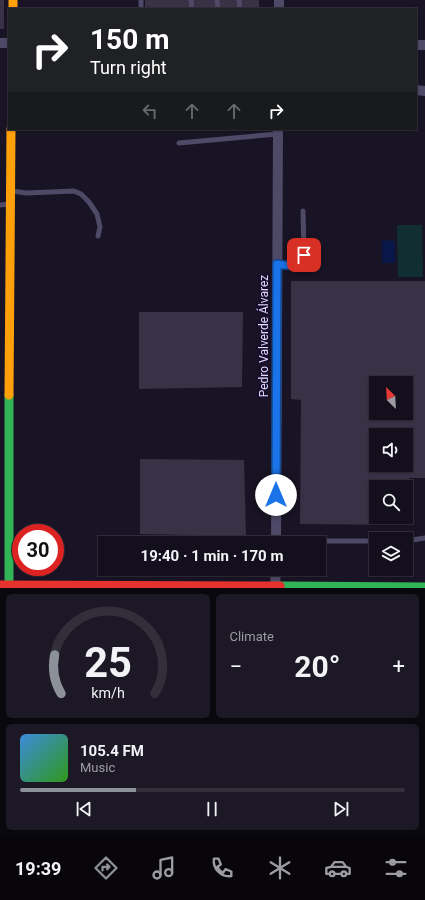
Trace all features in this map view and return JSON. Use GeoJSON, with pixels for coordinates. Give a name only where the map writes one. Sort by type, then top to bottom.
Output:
{"type":"FeatureCollection","features":[{"type":"Feature","properties":{"kind":"street"},"geometry":{"type":"LineString","coordinates":[[11,130],[4,473],[6,586],[425,587]]}},
{"type":"Feature","properties":{"kind":"street","name":"Pedro Valverde Álvarez"},"geometry":{"type":"LineString","coordinates":[[276,536],[277,132]]}},
{"type":"Feature","properties":{"kind":"street"},"geometry":{"type":"LineString","coordinates":[[276,576],[276,586]]}},
{"type":"Feature","properties":{"kind":"street"},"geometry":{"type":"LineString","coordinates":[[386,587],[414,578]]}},
{"type":"Feature","properties":{"kind":"lane"},"geometry":{"type":"LineString","coordinates":[[179,143],[277,132]]}},
{"type":"Feature","properties":{"kind":"lane"},"geometry":{"type":"LineString","coordinates":[[9,187],[26,193],[74,191],[81,194],[90,202],[97,214],[100,227],[98,236]]}},
{"type":"Feature","properties":{"kind":"lane"},"geometry":{"type":"LineString","coordinates":[[0,205],[10,204]]}},
{"type":"Feature","properties":{"kind":"lane"},"geometry":{"type":"LineString","coordinates":[[277,264],[296,265],[302,261],[304,255],[304,211]]}},
{"type":"Feature","properties":{"kind":"lane"},"geometry":{"type":"LineString","coordinates":[[413,539],[425,538]]}},
{"type":"Feature","properties":{"kind":"lane"},"geometry":{"type":"LineString","coordinates":[[326,542],[369,541]]}},
{"type":"Feature","properties":{"kind":"green space"},"geometry":{"type":"Polygon","coordinates":[[[397,225],[422,225],[423,277],[398,277],[397,225]]]}},
{"type":"Feature","properties":{"kind":"shaded area"},"geometry":{"type":"Polygon","coordinates":[[[382,240],[395,241],[395,263],[382,263],[382,240]]]}},
{"type":"Feature","properties":{"kind":"building"},"geometry":{"type":"Polygon","coordinates":[[[0,0],[4,0],[4,29],[0,29],[0,0]]]}},
{"type":"Feature","properties":{"kind":"building"},"geometry":{"type":"Polygon","coordinates":[[[145,0],[259,0],[259,8],[145,8],[145,0]]]}},
{"type":"Feature","properties":{"kind":"building"},"geometry":{"type":"Polygon","coordinates":[[[291,281],[425,281],[425,478],[409,478],[409,480],[369,480],[369,524],[409,525],[300,524],[301,400],[291,399],[291,281]]]}},
{"type":"Feature","properties":{"kind":"building"},"geometry":{"type":"Polygon","coordinates":[[[139,312],[243,312],[242,387],[139,389],[139,312]]]}},
{"type":"Feature","properties":{"kind":"building"},"geometry":{"type":"Polygon","coordinates":[[[140,459],[244,460],[246,536],[140,534],[140,459]]]}},
{"type":"Feature","properties":{"kind":"traffic: fast"},"geometry":{"type":"LineString","coordinates":[[9,395],[9,585]]}},
{"type":"Feature","properties":{"kind":"traffic: fast"},"geometry":{"type":"LineString","coordinates":[[280,586],[425,587]]}},
{"type":"Feature","properties":{"kind":"traffic: slow"},"geometry":{"type":"LineString","coordinates":[[13,0],[13,8]]}},
{"type":"Feature","properties":{"kind":"traffic: slow"},"geometry":{"type":"LineString","coordinates":[[9,395],[11,130]]}},
{"type":"Feature","properties":{"kind":"traffic: jam"},"geometry":{"type":"LineString","coordinates":[[0,585],[280,586]]}},
{"type":"Feature","properties":{"kind":"route"},"geometry":{"type":"LineString","coordinates":[[276,495],[277,264],[296,265],[302,261],[304,255]]}}]}
